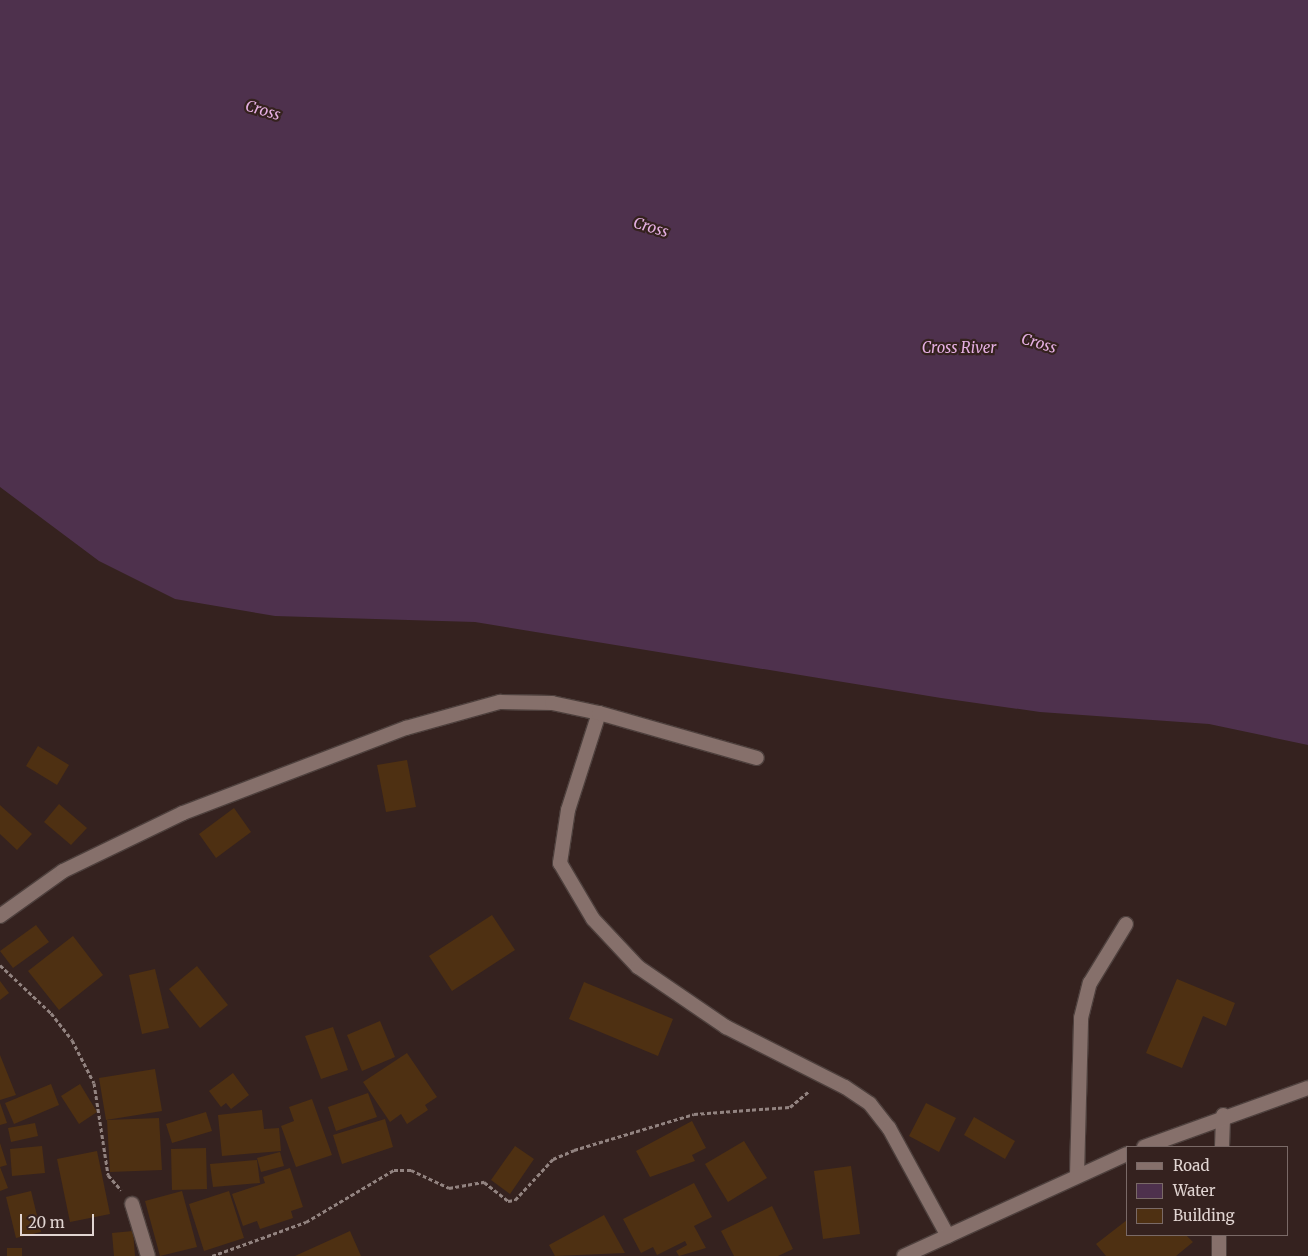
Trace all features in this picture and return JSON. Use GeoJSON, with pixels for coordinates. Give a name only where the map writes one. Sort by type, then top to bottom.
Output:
{"type":"FeatureCollection","features":[{"type":"Feature","properties":{"kind":"street"},"geometry":{"type":"LineString","coordinates":[[0,916],[63,871],[182,813],[406,728],[500,702],[552,703],[599,713],[758,758]]}},
{"type":"Feature","properties":{"kind":"street"},"geometry":{"type":"LineString","coordinates":[[599,713],[566,828],[560,863],[571,887],[592,919],[638,966],[726,1027],[822,1075],[870,1104],[889,1128],[948,1236]]}},
{"type":"Feature","properties":{"kind":"street"},"geometry":{"type":"LineString","coordinates":[[1077,1175],[1081,1018],[1090,983],[1126,924]]}},
{"type":"Feature","properties":{"kind":"street"},"geometry":{"type":"LineString","coordinates":[[1146,1146],[1223,1115],[1308,1088]]}},
{"type":"Feature","properties":{"kind":"street"},"geometry":{"type":"LineString","coordinates":[[1222,1146],[1223,1115]]}},
{"type":"Feature","properties":{"kind":"street"},"geometry":{"type":"LineString","coordinates":[[907,1255],[1077,1175],[1126,1154]]}},
{"type":"Feature","properties":{"kind":"street"},"geometry":{"type":"LineString","coordinates":[[132,1204],[148,1256]]}},
{"type":"Feature","properties":{"kind":"street"},"geometry":{"type":"LineString","coordinates":[[1219,1236],[1219,1256]]}},
{"type":"Feature","properties":{"kind":"path"},"geometry":{"type":"LineString","coordinates":[[0,965],[51,1013],[72,1040],[100,1103],[108,1176],[132,1204]]}},
{"type":"Feature","properties":{"kind":"path"},"geometry":{"type":"LineString","coordinates":[[212,1256],[306,1222],[394,1170],[411,1170],[449,1188],[484,1182],[508,1201],[515,1200],[554,1159],[574,1150],[694,1114],[790,1107],[803,1099],[822,1075]]}},
{"type":"Feature","properties":{"kind":"water","name":"Cross River"},"geometry":{"type":"Polygon","coordinates":[[[0,0],[1308,0],[1308,745],[1209,724],[1040,712],[941,698],[475,622],[275,616],[175,599],[99,561],[0,487],[0,0]]]}},
{"type":"Feature","properties":{"kind":"building"},"geometry":{"type":"Polygon","coordinates":[[[38,746],[69,765],[57,785],[26,766],[38,746]]]}},
{"type":"Feature","properties":{"kind":"building"},"geometry":{"type":"Polygon","coordinates":[[[407,760],[416,807],[386,812],[377,765],[407,760]]]}},
{"type":"Feature","properties":{"kind":"building"},"geometry":{"type":"Polygon","coordinates":[[[59,804],[87,828],[71,845],[44,822],[59,804]]]}},
{"type":"Feature","properties":{"kind":"building"},"geometry":{"type":"Polygon","coordinates":[[[0,805],[32,834],[17,850],[0,834],[0,805]]]}},
{"type":"Feature","properties":{"kind":"building"},"geometry":{"type":"Polygon","coordinates":[[[234,808],[251,832],[216,858],[199,834],[234,808]]]}},
{"type":"Feature","properties":{"kind":"building"},"geometry":{"type":"Polygon","coordinates":[[[492,915],[515,950],[452,991],[429,956],[492,915]]]}},
{"type":"Feature","properties":{"kind":"building"},"geometry":{"type":"Polygon","coordinates":[[[36,925],[49,942],[13,968],[0,951],[36,925]]]}},
{"type":"Feature","properties":{"kind":"building"},"geometry":{"type":"Polygon","coordinates":[[[73,936],[103,975],[59,1010],[28,971],[73,936]]]}},
{"type":"Feature","properties":{"kind":"building"},"geometry":{"type":"Polygon","coordinates":[[[197,966],[228,1005],[200,1028],[169,989],[197,966]]]}},
{"type":"Feature","properties":{"kind":"building"},"geometry":{"type":"Polygon","coordinates":[[[155,969],[169,1028],[142,1034],[129,975],[155,969]]]}},
{"type":"Feature","properties":{"kind":"building"},"geometry":{"type":"Polygon","coordinates":[[[1177,979],[1235,1003],[1226,1026],[1203,1016],[1182,1068],[1146,1053],[1177,979]]]}},
{"type":"Feature","properties":{"kind":"building"},"geometry":{"type":"Polygon","coordinates":[[[0,981],[9,993],[0,1000],[0,981]]]}},
{"type":"Feature","properties":{"kind":"building"},"geometry":{"type":"Polygon","coordinates":[[[584,982],[673,1019],[658,1056],[569,1019],[584,982]]]}},
{"type":"Feature","properties":{"kind":"building"},"geometry":{"type":"Polygon","coordinates":[[[380,1021],[395,1057],[362,1071],[347,1035],[380,1021]]]}},
{"type":"Feature","properties":{"kind":"building"},"geometry":{"type":"Polygon","coordinates":[[[333,1027],[348,1070],[321,1079],[305,1036],[333,1027]]]}},
{"type":"Feature","properties":{"kind":"building"},"geometry":{"type":"Polygon","coordinates":[[[407,1053],[437,1097],[425,1105],[428,1110],[407,1124],[401,1114],[390,1122],[363,1082],[407,1053]]]}},
{"type":"Feature","properties":{"kind":"building"},"geometry":{"type":"Polygon","coordinates":[[[0,1055],[16,1095],[0,1100],[0,1055]]]}},
{"type":"Feature","properties":{"kind":"building"},"geometry":{"type":"Polygon","coordinates":[[[155,1069],[162,1111],[106,1120],[99,1078],[155,1069]]]}},
{"type":"Feature","properties":{"kind":"building"},"geometry":{"type":"Polygon","coordinates":[[[233,1073],[249,1095],[231,1109],[226,1103],[221,1107],[209,1091],[233,1073]]]}},
{"type":"Feature","properties":{"kind":"building"},"geometry":{"type":"Polygon","coordinates":[[[51,1084],[59,1105],[14,1124],[5,1103],[51,1084]]]}},
{"type":"Feature","properties":{"kind":"building"},"geometry":{"type":"Polygon","coordinates":[[[80,1084],[97,1112],[79,1124],[61,1096],[80,1084]]]}},
{"type":"Feature","properties":{"kind":"building"},"geometry":{"type":"Polygon","coordinates":[[[368,1093],[377,1117],[336,1131],[328,1107],[368,1093]]]}},
{"type":"Feature","properties":{"kind":"building"},"geometry":{"type":"Polygon","coordinates":[[[312,1099],[332,1155],[296,1167],[281,1126],[294,1121],[289,1107],[312,1099]]]}},
{"type":"Feature","properties":{"kind":"building"},"geometry":{"type":"Polygon","coordinates":[[[0,1103],[7,1123],[0,1125],[0,1103]]]}},
{"type":"Feature","properties":{"kind":"building"},"geometry":{"type":"Polygon","coordinates":[[[926,1103],[956,1118],[939,1152],[909,1136],[926,1103]]]}},
{"type":"Feature","properties":{"kind":"building"},"geometry":{"type":"Polygon","coordinates":[[[262,1110],[264,1129],[279,1128],[281,1151],[222,1156],[218,1115],[262,1110]]]}},
{"type":"Feature","properties":{"kind":"building"},"geometry":{"type":"Polygon","coordinates":[[[206,1112],[212,1131],[172,1143],[166,1124],[206,1112]]]}},
{"type":"Feature","properties":{"kind":"building"},"geometry":{"type":"Polygon","coordinates":[[[974,1117],[1015,1141],[1005,1159],[964,1135],[974,1117]]]}},
{"type":"Feature","properties":{"kind":"building"},"geometry":{"type":"Polygon","coordinates":[[[159,1118],[162,1170],[110,1172],[107,1120],[159,1118]]]}},
{"type":"Feature","properties":{"kind":"building"},"geometry":{"type":"Polygon","coordinates":[[[385,1119],[393,1147],[342,1164],[333,1135],[385,1119]]]}},
{"type":"Feature","properties":{"kind":"building"},"geometry":{"type":"Polygon","coordinates":[[[692,1121],[706,1148],[692,1155],[695,1161],[650,1177],[636,1151],[692,1121]]]}},
{"type":"Feature","properties":{"kind":"building"},"geometry":{"type":"Polygon","coordinates":[[[35,1123],[38,1136],[11,1142],[8,1128],[35,1123]]]}},
{"type":"Feature","properties":{"kind":"building"},"geometry":{"type":"Polygon","coordinates":[[[744,1141],[767,1178],[728,1202],[705,1164],[744,1141]]]}},
{"type":"Feature","properties":{"kind":"building"},"geometry":{"type":"Polygon","coordinates":[[[0,1143],[7,1165],[0,1167],[0,1143]]]}},
{"type":"Feature","properties":{"kind":"building"},"geometry":{"type":"Polygon","coordinates":[[[42,1146],[45,1173],[12,1176],[10,1149],[42,1146]]]}},
{"type":"Feature","properties":{"kind":"building"},"geometry":{"type":"Polygon","coordinates":[[[515,1146],[534,1159],[510,1194],[491,1180],[515,1146]]]}},
{"type":"Feature","properties":{"kind":"building"},"geometry":{"type":"Polygon","coordinates":[[[206,1148],[207,1189],[172,1190],[171,1149],[206,1148]]]}},
{"type":"Feature","properties":{"kind":"building"},"geometry":{"type":"Polygon","coordinates":[[[97,1151],[110,1214],[70,1222],[57,1159],[97,1151]]]}},
{"type":"Feature","properties":{"kind":"building"},"geometry":{"type":"Polygon","coordinates":[[[280,1152],[284,1166],[261,1172],[257,1158],[280,1152]]]}},
{"type":"Feature","properties":{"kind":"building"},"geometry":{"type":"Polygon","coordinates":[[[257,1160],[260,1183],[213,1187],[210,1164],[257,1160]]]}},
{"type":"Feature","properties":{"kind":"building"},"geometry":{"type":"Polygon","coordinates":[[[851,1166],[860,1234],[823,1239],[814,1171],[851,1166]]]}},
{"type":"Feature","properties":{"kind":"building"},"geometry":{"type":"Polygon","coordinates":[[[0,1167],[8,1188],[0,1191],[0,1167]]]}},
{"type":"Feature","properties":{"kind":"building"},"geometry":{"type":"Polygon","coordinates":[[[290,1168],[303,1207],[291,1211],[293,1218],[260,1229],[257,1221],[243,1226],[232,1194],[265,1183],[263,1177],[290,1168]]]}},
{"type":"Feature","properties":{"kind":"building"},"geometry":{"type":"Polygon","coordinates":[[[694,1183],[712,1217],[694,1226],[706,1248],[679,1256],[676,1251],[687,1245],[685,1241],[657,1255],[653,1247],[641,1253],[623,1219],[694,1183]]]}},
{"type":"Feature","properties":{"kind":"building"},"geometry":{"type":"Polygon","coordinates":[[[31,1191],[41,1232],[16,1238],[6,1197],[31,1191]]]}},
{"type":"Feature","properties":{"kind":"building"},"geometry":{"type":"Polygon","coordinates":[[[182,1191],[197,1247],[160,1256],[145,1201],[182,1191]]]}},
{"type":"Feature","properties":{"kind":"building"},"geometry":{"type":"Polygon","coordinates":[[[229,1191],[244,1238],[204,1251],[189,1204],[229,1191]]]}},
{"type":"Feature","properties":{"kind":"building"},"geometry":{"type":"Polygon","coordinates":[[[772,1206],[793,1249],[778,1256],[734,1256],[721,1231],[772,1206]]]}},
{"type":"Feature","properties":{"kind":"building"},"geometry":{"type":"Polygon","coordinates":[[[604,1215],[625,1253],[555,1256],[549,1245],[604,1215]]]}},
{"type":"Feature","properties":{"kind":"building"},"geometry":{"type":"Polygon","coordinates":[[[1126,1221],[1126,1236],[1187,1236],[1193,1242],[1176,1256],[1106,1256],[1096,1244],[1126,1221]]]}},
{"type":"Feature","properties":{"kind":"building"},"geometry":{"type":"Polygon","coordinates":[[[133,1231],[135,1256],[114,1256],[112,1233],[133,1231]]]}},
{"type":"Feature","properties":{"kind":"building"},"geometry":{"type":"Polygon","coordinates":[[[350,1231],[361,1256],[295,1256],[350,1231]]]}},
{"type":"Feature","properties":{"kind":"building"},"geometry":{"type":"Polygon","coordinates":[[[7,1248],[22,1248],[22,1256],[7,1256],[7,1248]]]}},
{"type":"Feature","properties":{"kind":"water label","name":"Cross"},"geometry":{"type":"Point","coordinates":[263,110]}},
{"type":"Feature","properties":{"kind":"water label","name":"Cross"},"geometry":{"type":"Point","coordinates":[651,227]}},
{"type":"Feature","properties":{"kind":"water label","name":"Cross"},"geometry":{"type":"Point","coordinates":[1039,343]}}]}
